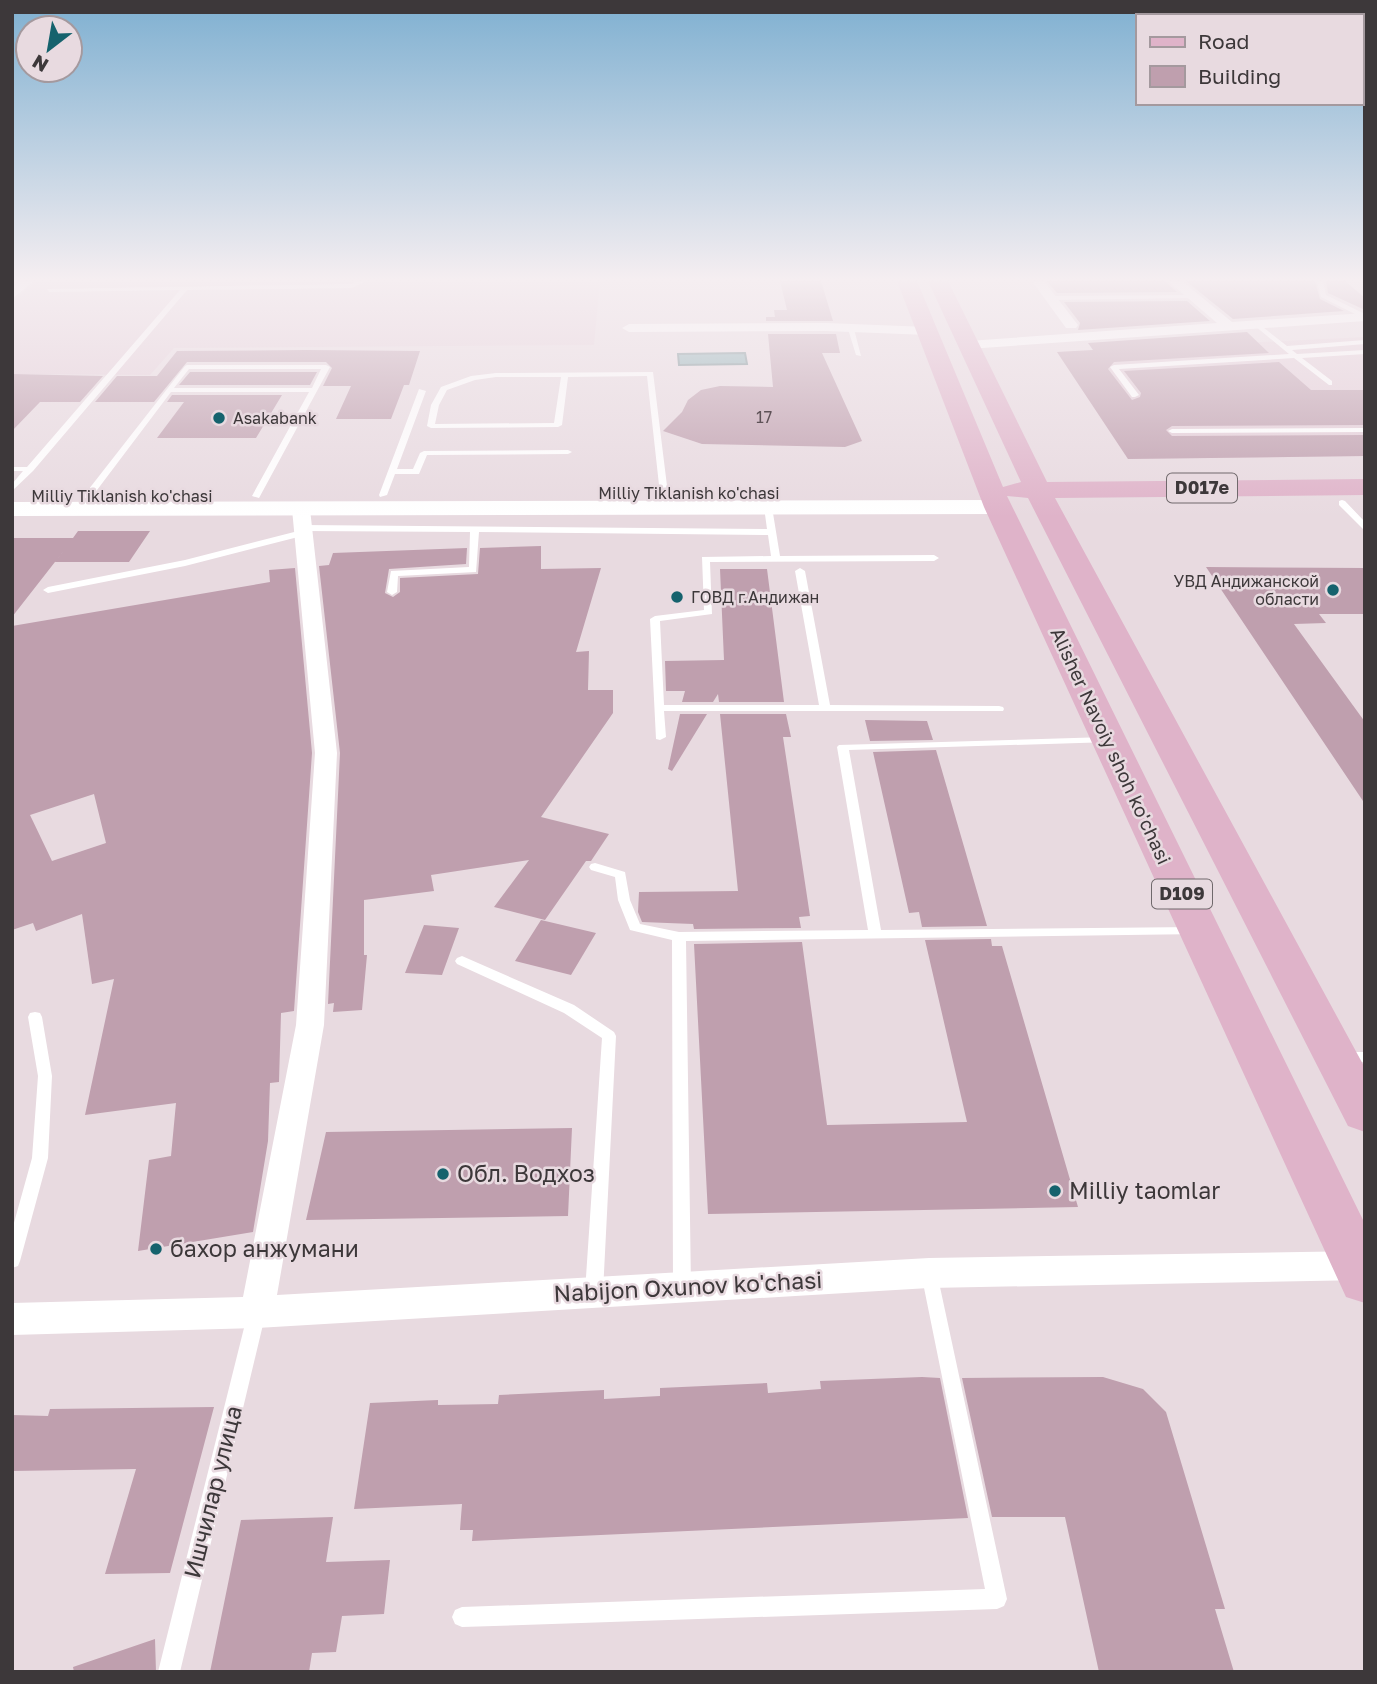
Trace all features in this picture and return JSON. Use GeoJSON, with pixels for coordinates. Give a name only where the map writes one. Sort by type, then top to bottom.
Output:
{"type":"FeatureCollection","features":[{"type":"Feature","properties":{"kind":"main road","name":"Alisher Navoiy shoh ko'chasi"},"geometry":{"type":"LineString","coordinates":[[940,360],[995,499],[1363,1271]]}},
{"type":"Feature","properties":{"kind":"main road"},"geometry":{"type":"LineString","coordinates":[[975,360],[1042,498]]}},
{"type":"Feature","properties":{"kind":"main road","name":"Milliy Tiklanish ko'chasi"},"geometry":{"type":"LineString","coordinates":[[12,496],[383,495],[498,501],[995,499],[1365,487]]}},
{"type":"Feature","properties":{"kind":"main road","name":"Milliy Tiklanish ko'chasi"},"geometry":{"type":"LineString","coordinates":[[1042,498],[1353,503]]}},
{"type":"Feature","properties":{"kind":"main road","name":"D109"},"geometry":{"type":"LineString","coordinates":[[1042,498],[1350,1057],[1365,1113]]}},
{"type":"Feature","properties":{"kind":"main road","name":"Milliy Tiklanish ko'chasi"},"geometry":{"type":"LineString","coordinates":[[12,509],[302,523],[498,501]]}},
{"type":"Feature","properties":{"kind":"street"},"geometry":{"type":"LineString","coordinates":[[257,1312],[310,1025],[325,767],[302,523]]}},
{"type":"Feature","properties":{"kind":"street","name":"Nabijon Oxunov ko'chasi"},"geometry":{"type":"LineString","coordinates":[[12,1319],[257,1312],[929,1273],[1363,1271]]}},
{"type":"Feature","properties":{"kind":"lane"},"geometry":{"type":"LineString","coordinates":[[12,489],[123,360]]}},
{"type":"Feature","properties":{"kind":"lane"},"geometry":{"type":"LineString","coordinates":[[1135,394],[1114,367],[1249,360]]}},
{"type":"Feature","properties":{"kind":"lane"},"geometry":{"type":"LineString","coordinates":[[1299,360],[1329,383]]}},
{"type":"Feature","properties":{"kind":"lane"},"geometry":{"type":"LineString","coordinates":[[88,496],[187,367],[326,367],[256,496]]}},
{"type":"Feature","properties":{"kind":"lane"},"geometry":{"type":"LineString","coordinates":[[565,375],[558,425],[431,426],[435,405],[444,389],[474,379],[496,375],[650,374],[664,500]]}},
{"type":"Feature","properties":{"kind":"lane"},"geometry":{"type":"LineString","coordinates":[[169,390],[314,390]]}},
{"type":"Feature","properties":{"kind":"lane"},"geometry":{"type":"LineString","coordinates":[[383,495],[422,391]]}},
{"type":"Feature","properties":{"kind":"lane"},"geometry":{"type":"LineString","coordinates":[[1172,431],[1365,430]]}},
{"type":"Feature","properties":{"kind":"lane"},"geometry":{"type":"LineString","coordinates":[[392,471],[416,471],[424,453],[568,452]]}},
{"type":"Feature","properties":{"kind":"lane"},"geometry":{"type":"LineString","coordinates":[[12,469],[30,468]]}},
{"type":"Feature","properties":{"kind":"lane"},"geometry":{"type":"LineString","coordinates":[[767,500],[776,559]]}},
{"type":"Feature","properties":{"kind":"lane"},"geometry":{"type":"LineString","coordinates":[[1353,503],[1365,528]]}},
{"type":"Feature","properties":{"kind":"lane"},"geometry":{"type":"LineString","coordinates":[[48,590],[185,563],[302,523],[475,530],[772,532]]}},
{"type":"Feature","properties":{"kind":"lane"},"geometry":{"type":"LineString","coordinates":[[392,592],[394,573],[473,570],[475,530]]}},
{"type":"Feature","properties":{"kind":"lane"},"geometry":{"type":"LineString","coordinates":[[660,737],[655,619],[709,612],[705,559],[934,558]]}},
{"type":"Feature","properties":{"kind":"lane"},"geometry":{"type":"LineString","coordinates":[[800,571],[825,709]]}},
{"type":"Feature","properties":{"kind":"lane"},"geometry":{"type":"LineString","coordinates":[[659,708],[999,709]]}},
{"type":"Feature","properties":{"kind":"lane"},"geometry":{"type":"LineString","coordinates":[[875,935],[843,747],[1109,740]]}},
{"type":"Feature","properties":{"kind":"lane"},"geometry":{"type":"LineString","coordinates":[[595,867],[621,875],[624,900],[635,927],[679,937],[1199,931]]}},
{"type":"Feature","properties":{"kind":"lane"},"geometry":{"type":"LineString","coordinates":[[679,937],[682,1288]]}},
{"type":"Feature","properties":{"kind":"lane"},"geometry":{"type":"LineString","coordinates":[[461,961],[569,1009],[609,1036],[594,1293]]}},
{"type":"Feature","properties":{"kind":"lane"},"geometry":{"type":"LineString","coordinates":[[12,1261],[40,1158],[46,1076],[35,1017]]}},
{"type":"Feature","properties":{"kind":"lane"},"geometry":{"type":"LineString","coordinates":[[462,1617],[997,1599],[929,1273]]}},
{"type":"Feature","properties":{"kind":"lane","name":"Ишчилар улица"},"geometry":{"type":"LineString","coordinates":[[169,1672],[257,1312]]}},
{"type":"Feature","properties":{"kind":"shaded area"},"geometry":{"type":"Polygon","coordinates":[[[12,360],[164,360],[150,375],[12,374],[12,360]]]}},
{"type":"Feature","properties":{"kind":"shaded area"},"geometry":{"type":"Polygon","coordinates":[[[1062,360],[1365,360],[1365,456],[1128,459],[1062,360]]]}},
{"type":"Feature","properties":{"kind":"water"},"geometry":{"type":"Polygon","coordinates":[[[679,360],[746,360],[747,364],[679,365],[679,360]]]}},
{"type":"Feature","properties":{"kind":"building"},"geometry":{"type":"Polygon","coordinates":[[[170,360],[417,360],[409,385],[404,385],[391,419],[336,419],[351,386],[323,386],[332,368],[326,362],[187,362],[154,402],[95,402],[117,376],[157,376],[170,360]]]}},
{"type":"Feature","properties":{"kind":"building"},"geometry":{"type":"Polygon","coordinates":[[[770,360],[825,360],[862,441],[845,447],[702,444],[663,431],[682,412],[688,400],[701,390],[720,386],[773,387],[770,360]]]}},
{"type":"Feature","properties":{"kind":"building"},"geometry":{"type":"Polygon","coordinates":[[[1062,360],[1156,360],[1114,362],[1108,369],[1132,400],[1140,397],[1141,393],[1124,371],[1279,362],[1311,390],[1365,390],[1365,425],[1172,426],[1166,430],[1172,436],[1365,435],[1365,456],[1128,459],[1062,360]]]}},
{"type":"Feature","properties":{"kind":"building"},"geometry":{"type":"Polygon","coordinates":[[[190,372],[317,372],[310,385],[179,385],[190,372]]]}},
{"type":"Feature","properties":{"kind":"building"},"geometry":{"type":"Polygon","coordinates":[[[12,374],[103,376],[80,402],[40,402],[12,431],[12,374]]]}},
{"type":"Feature","properties":{"kind":"building","name":"Asakabank"},"geometry":{"type":"Polygon","coordinates":[[[172,395],[282,395],[256,438],[157,438],[184,402],[167,402],[172,395]]]}},
{"type":"Feature","properties":{"kind":"building"},"geometry":{"type":"Polygon","coordinates":[[[78,531],[150,531],[129,562],[55,562],[69,544],[12,617],[12,538],[73,538],[78,531]]]}},
{"type":"Feature","properties":{"kind":"building"},"geometry":{"type":"Polygon","coordinates":[[[541,546],[541,569],[601,568],[576,652],[589,651],[588,690],[613,690],[613,713],[541,817],[609,834],[591,861],[586,861],[545,920],[494,907],[529,860],[431,875],[434,891],[364,900],[364,955],[367,955],[362,1010],[333,1012],[334,1003],[328,1004],[340,753],[319,566],[329,565],[333,553],[467,548],[466,564],[389,569],[385,593],[393,597],[400,592],[400,578],[478,574],[480,548],[541,546]]]}},
{"type":"Feature","properties":{"kind":"building"},"geometry":{"type":"Polygon","coordinates":[[[1206,567],[1365,568],[1365,614],[1319,614],[1326,623],[1294,624],[1365,722],[1365,804],[1206,567]]]}},
{"type":"Feature","properties":{"kind":"building"},"geometry":{"type":"Polygon","coordinates":[[[295,568],[312,753],[294,1011],[281,1013],[279,1082],[270,1083],[268,1141],[253,1232],[138,1251],[149,1160],[171,1156],[176,1103],[85,1115],[114,979],[92,984],[82,914],[36,931],[33,923],[12,930],[12,626],[270,582],[269,570],[295,568]],[[94,794],[30,815],[52,861],[106,843],[94,794]]]}},
{"type":"Feature","properties":{"kind":"building"},"geometry":{"type":"Polygon","coordinates":[[[720,569],[767,569],[784,702],[719,702],[718,694],[713,702],[682,702],[685,691],[666,691],[665,661],[724,660],[720,569]]]}},
{"type":"Feature","properties":{"kind":"building"},"geometry":{"type":"Polygon","coordinates":[[[680,714],[707,714],[672,771],[668,769],[680,714]]]}},
{"type":"Feature","properties":{"kind":"building"},"geometry":{"type":"Polygon","coordinates":[[[720,714],[786,714],[791,737],[783,737],[810,916],[799,917],[801,928],[694,929],[693,924],[642,922],[638,912],[639,892],[738,891],[720,714]]]}},
{"type":"Feature","properties":{"kind":"building"},"geometry":{"type":"Polygon","coordinates":[[[865,720],[927,721],[933,740],[870,741],[865,720]]]}},
{"type":"Feature","properties":{"kind":"building"},"geometry":{"type":"Polygon","coordinates":[[[936,750],[987,926],[922,927],[919,912],[909,913],[873,752],[936,750]]]}},
{"type":"Feature","properties":{"kind":"building"},"geometry":{"type":"Polygon","coordinates":[[[541,920],[596,933],[571,975],[515,961],[541,920]]]}},
{"type":"Feature","properties":{"kind":"building"},"geometry":{"type":"Polygon","coordinates":[[[424,925],[459,928],[442,975],[405,973],[424,925]]]}},
{"type":"Feature","properties":{"kind":"building"},"geometry":{"type":"Polygon","coordinates":[[[991,939],[992,946],[1002,946],[1078,1207],[708,1214],[694,944],[802,942],[827,1125],[967,1122],[925,940],[991,939]]]}},
{"type":"Feature","properties":{"kind":"building","name":"Обл. Водхоз"},"geometry":{"type":"Polygon","coordinates":[[[572,1128],[568,1216],[306,1220],[326,1132],[572,1128]]]}},
{"type":"Feature","properties":{"kind":"building"},"geometry":{"type":"Polygon","coordinates":[[[1103,1377],[1143,1389],[1166,1412],[1225,1609],[1215,1609],[1234,1672],[1099,1672],[1065,1517],[992,1517],[962,1378],[1103,1377]]]}},
{"type":"Feature","properties":{"kind":"building"},"geometry":{"type":"Polygon","coordinates":[[[940,1378],[968,1518],[472,1541],[473,1530],[460,1530],[462,1504],[354,1509],[370,1403],[438,1400],[438,1405],[498,1404],[499,1395],[604,1390],[604,1399],[660,1396],[660,1388],[767,1383],[768,1393],[821,1389],[820,1381],[940,1378]]]}},
{"type":"Feature","properties":{"kind":"building"},"geometry":{"type":"Polygon","coordinates":[[[214,1407],[170,1573],[105,1574],[136,1469],[12,1471],[12,1415],[48,1416],[50,1409],[214,1407]]]}},
{"type":"Feature","properties":{"kind":"building"},"geometry":{"type":"Polygon","coordinates":[[[333,1517],[326,1562],[390,1560],[384,1614],[342,1616],[336,1652],[312,1653],[309,1672],[210,1672],[241,1520],[333,1517]]]}},
{"type":"Feature","properties":{"kind":"building"},"geometry":{"type":"Polygon","coordinates":[[[155,1639],[156,1672],[74,1672],[73,1667],[155,1639]]]}},
{"type":"Feature","properties":{"kind":"place","name":"Asakabank"},"geometry":{"type":"Point","coordinates":[219,418]}},
{"type":"Feature","properties":{"kind":"place","name":"УВД Андижанской области"},"geometry":{"type":"Point","coordinates":[1333,590]}},
{"type":"Feature","properties":{"kind":"place","name":"ГОВД г.Андижан"},"geometry":{"type":"Point","coordinates":[677,597]}},
{"type":"Feature","properties":{"kind":"place","name":"Обл. Водхоз"},"geometry":{"type":"Point","coordinates":[443,1174]}},
{"type":"Feature","properties":{"kind":"place","name":"Milliy taomlar"},"geometry":{"type":"Point","coordinates":[1055,1191]}},
{"type":"Feature","properties":{"kind":"place","name":"бахор анжумани"},"geometry":{"type":"Point","coordinates":[156,1249]}}]}
